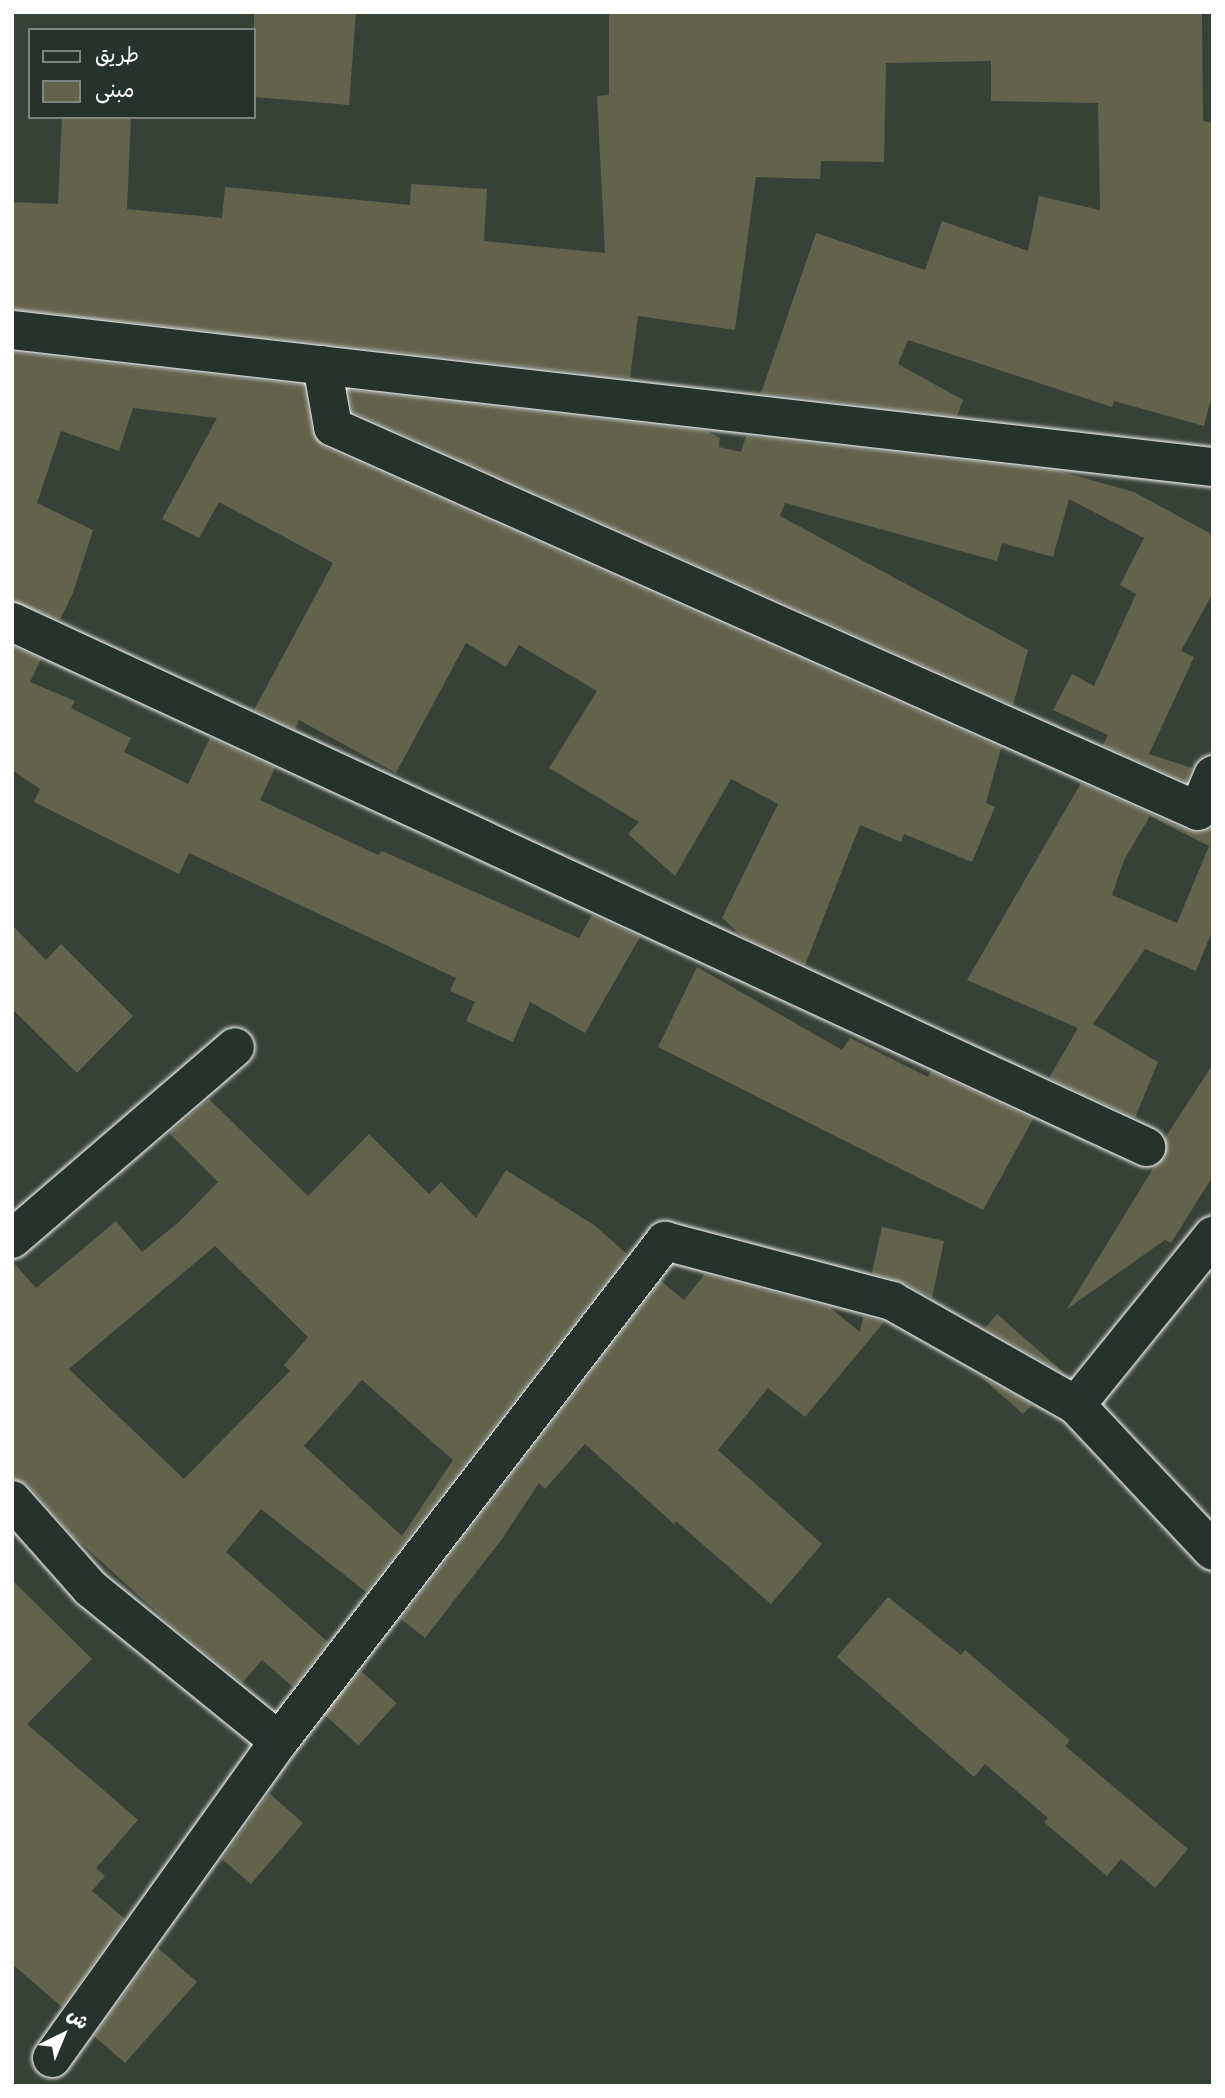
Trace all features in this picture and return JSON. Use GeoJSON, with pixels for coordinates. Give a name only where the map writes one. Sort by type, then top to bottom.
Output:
{"type":"FeatureCollection","features":[{"type":"Feature","properties":{"kind":"street"},"geometry":{"type":"LineString","coordinates":[[12,330],[1213,467]]}},
{"type":"Feature","properties":{"kind":"street"},"geometry":{"type":"LineString","coordinates":[[322,365],[333,427],[1198,811],[1213,775]]}},
{"type":"Feature","properties":{"kind":"street"},"geometry":{"type":"LineString","coordinates":[[12,622],[1146,1147]]}},
{"type":"Feature","properties":{"kind":"street"},"geometry":{"type":"LineString","coordinates":[[12,1239],[235,1047]]}},
{"type":"Feature","properties":{"kind":"street"},"geometry":{"type":"LineString","coordinates":[[1076,1405],[1213,1236]]}},
{"type":"Feature","properties":{"kind":"street"},"geometry":{"type":"LineString","coordinates":[[52,2058],[279,1741],[665,1241],[892,1301],[1076,1405],[1213,1551]]}},
{"type":"Feature","properties":{"kind":"street"},"geometry":{"type":"LineString","coordinates":[[12,1500],[90,1588],[279,1741]]}},
{"type":"Feature","properties":{"kind":"building"},"geometry":{"type":"Polygon","coordinates":[[[254,12],[356,12],[349,105],[256,97],[254,12]]]}},
{"type":"Feature","properties":{"kind":"building"},"geometry":{"type":"Polygon","coordinates":[[[609,12],[1202,12],[1203,121],[1213,123],[1213,391],[1204,426],[1114,401],[1112,407],[908,340],[898,364],[963,400],[957,416],[761,393],[816,233],[925,270],[942,221],[1028,251],[1039,196],[1100,210],[1098,103],[991,101],[991,61],[886,63],[884,162],[821,161],[820,179],[756,177],[735,330],[638,316],[630,378],[12,309],[12,202],[58,204],[62,119],[131,119],[127,209],[222,218],[225,187],[410,205],[411,184],[487,189],[484,241],[605,253],[597,96],[609,95],[609,12]]]}},
{"type":"Feature","properties":{"kind":"building"},"geometry":{"type":"Polygon","coordinates":[[[12,352],[303,385],[312,431],[324,447],[1001,748],[986,803],[995,807],[972,862],[904,834],[901,842],[860,825],[805,965],[742,936],[722,918],[778,804],[731,779],[675,876],[628,834],[639,822],[549,768],[597,691],[519,645],[506,667],[466,643],[396,773],[299,720],[295,729],[254,710],[333,563],[219,502],[199,538],[162,519],[217,418],[133,408],[119,451],[61,431],[37,503],[93,530],[73,593],[60,620],[12,601],[12,352]]]}},
{"type":"Feature","properties":{"kind":"building"},"geometry":{"type":"Polygon","coordinates":[[[349,390],[707,431],[720,438],[719,447],[741,452],[746,436],[1059,471],[1134,492],[1213,535],[1213,593],[1181,651],[1194,657],[1149,754],[1192,768],[1186,782],[1103,745],[1108,735],[1053,710],[1072,674],[1094,686],[1136,594],[1120,585],[1144,538],[1069,499],[1053,557],[1002,543],[997,561],[785,503],[780,516],[1028,650],[1013,705],[353,412],[349,390]]]}},
{"type":"Feature","properties":{"kind":"building"},"geometry":{"type":"Polygon","coordinates":[[[12,646],[41,659],[30,682],[75,701],[71,708],[131,738],[124,752],[188,784],[210,738],[275,768],[260,800],[378,855],[382,851],[579,938],[592,915],[640,937],[585,1033],[530,1002],[513,1042],[466,1021],[475,1002],[450,991],[456,978],[189,853],[179,874],[34,802],[40,789],[12,770],[12,646]]]}},
{"type":"Feature","properties":{"kind":"building"},"geometry":{"type":"Polygon","coordinates":[[[1081,783],[1189,831],[1201,833],[1213,827],[1213,929],[1196,971],[1145,949],[1093,1024],[1158,1062],[1135,1118],[1049,1078],[1078,1028],[967,980],[1081,783]],[[1150,816],[1124,860],[1112,895],[1177,923],[1209,846],[1150,816]]]}},
{"type":"Feature","properties":{"kind":"building"},"geometry":{"type":"Polygon","coordinates":[[[12,925],[46,960],[61,944],[133,1016],[77,1073],[12,1009],[12,925]]]}},
{"type":"Feature","properties":{"kind":"building"},"geometry":{"type":"Polygon","coordinates":[[[697,967],[842,1050],[850,1038],[928,1077],[931,1071],[1033,1119],[983,1210],[658,1047],[697,967]]]}},
{"type":"Feature","properties":{"kind":"building"},"geometry":{"type":"Polygon","coordinates":[[[1213,1064],[1213,1176],[1171,1243],[1165,1240],[1067,1309],[1154,1167],[1165,1157],[1165,1138],[1213,1064]]]}},
{"type":"Feature","properties":{"kind":"building"},"geometry":{"type":"Polygon","coordinates":[[[209,1099],[308,1196],[369,1134],[429,1194],[441,1182],[476,1218],[506,1170],[594,1225],[627,1254],[366,1592],[261,1509],[226,1552],[328,1642],[293,1687],[262,1660],[242,1683],[170,1624],[73,1536],[28,1485],[12,1479],[12,1261],[36,1288],[116,1221],[142,1252],[179,1222],[218,1182],[169,1133],[209,1099]],[[215,1246],[69,1369],[184,1479],[290,1371],[284,1365],[308,1337],[215,1246]],[[362,1380],[304,1446],[402,1536],[453,1460],[362,1380]]]}},
{"type":"Feature","properties":{"kind":"building"},"geometry":{"type":"Polygon","coordinates":[[[882,1227],[944,1241],[932,1298],[902,1282],[872,1273],[882,1227]]]}},
{"type":"Feature","properties":{"kind":"building"},"geometry":{"type":"Polygon","coordinates":[[[705,1274],[829,1307],[860,1332],[863,1316],[884,1322],[805,1417],[768,1388],[718,1450],[822,1544],[771,1604],[676,1521],[674,1524],[585,1444],[545,1489],[539,1483],[502,1539],[425,1638],[401,1619],[661,1281],[684,1300],[705,1274]]]}},
{"type":"Feature","properties":{"kind":"building"},"geometry":{"type":"Polygon","coordinates":[[[997,1314],[1062,1371],[985,1328],[997,1314]]]}},
{"type":"Feature","properties":{"kind":"building"},"geometry":{"type":"Polygon","coordinates":[[[980,1376],[1032,1405],[1023,1414],[980,1376]]]}},
{"type":"Feature","properties":{"kind":"building"},"geometry":{"type":"Polygon","coordinates":[[[12,1580],[92,1659],[27,1724],[138,1820],[96,1868],[105,1876],[92,1891],[125,1919],[62,2007],[12,1964],[12,1580]]]}},
{"type":"Feature","properties":{"kind":"building"},"geometry":{"type":"Polygon","coordinates":[[[888,1597],[961,1655],[965,1650],[1070,1740],[1065,1746],[1188,1849],[1155,1888],[1121,1859],[1107,1876],[1044,1822],[1048,1818],[985,1764],[974,1777],[837,1657],[888,1597]]]}},
{"type":"Feature","properties":{"kind":"building"},"geometry":{"type":"Polygon","coordinates":[[[361,1671],[397,1703],[359,1745],[323,1713],[361,1671]]]}},
{"type":"Feature","properties":{"kind":"building"},"geometry":{"type":"Polygon","coordinates":[[[269,1793],[303,1823],[251,1884],[222,1859],[269,1793]]]}},
{"type":"Feature","properties":{"kind":"building"},"geometry":{"type":"Polygon","coordinates":[[[158,1948],[197,1982],[125,2063],[94,2036],[158,1948]]]}}]}
